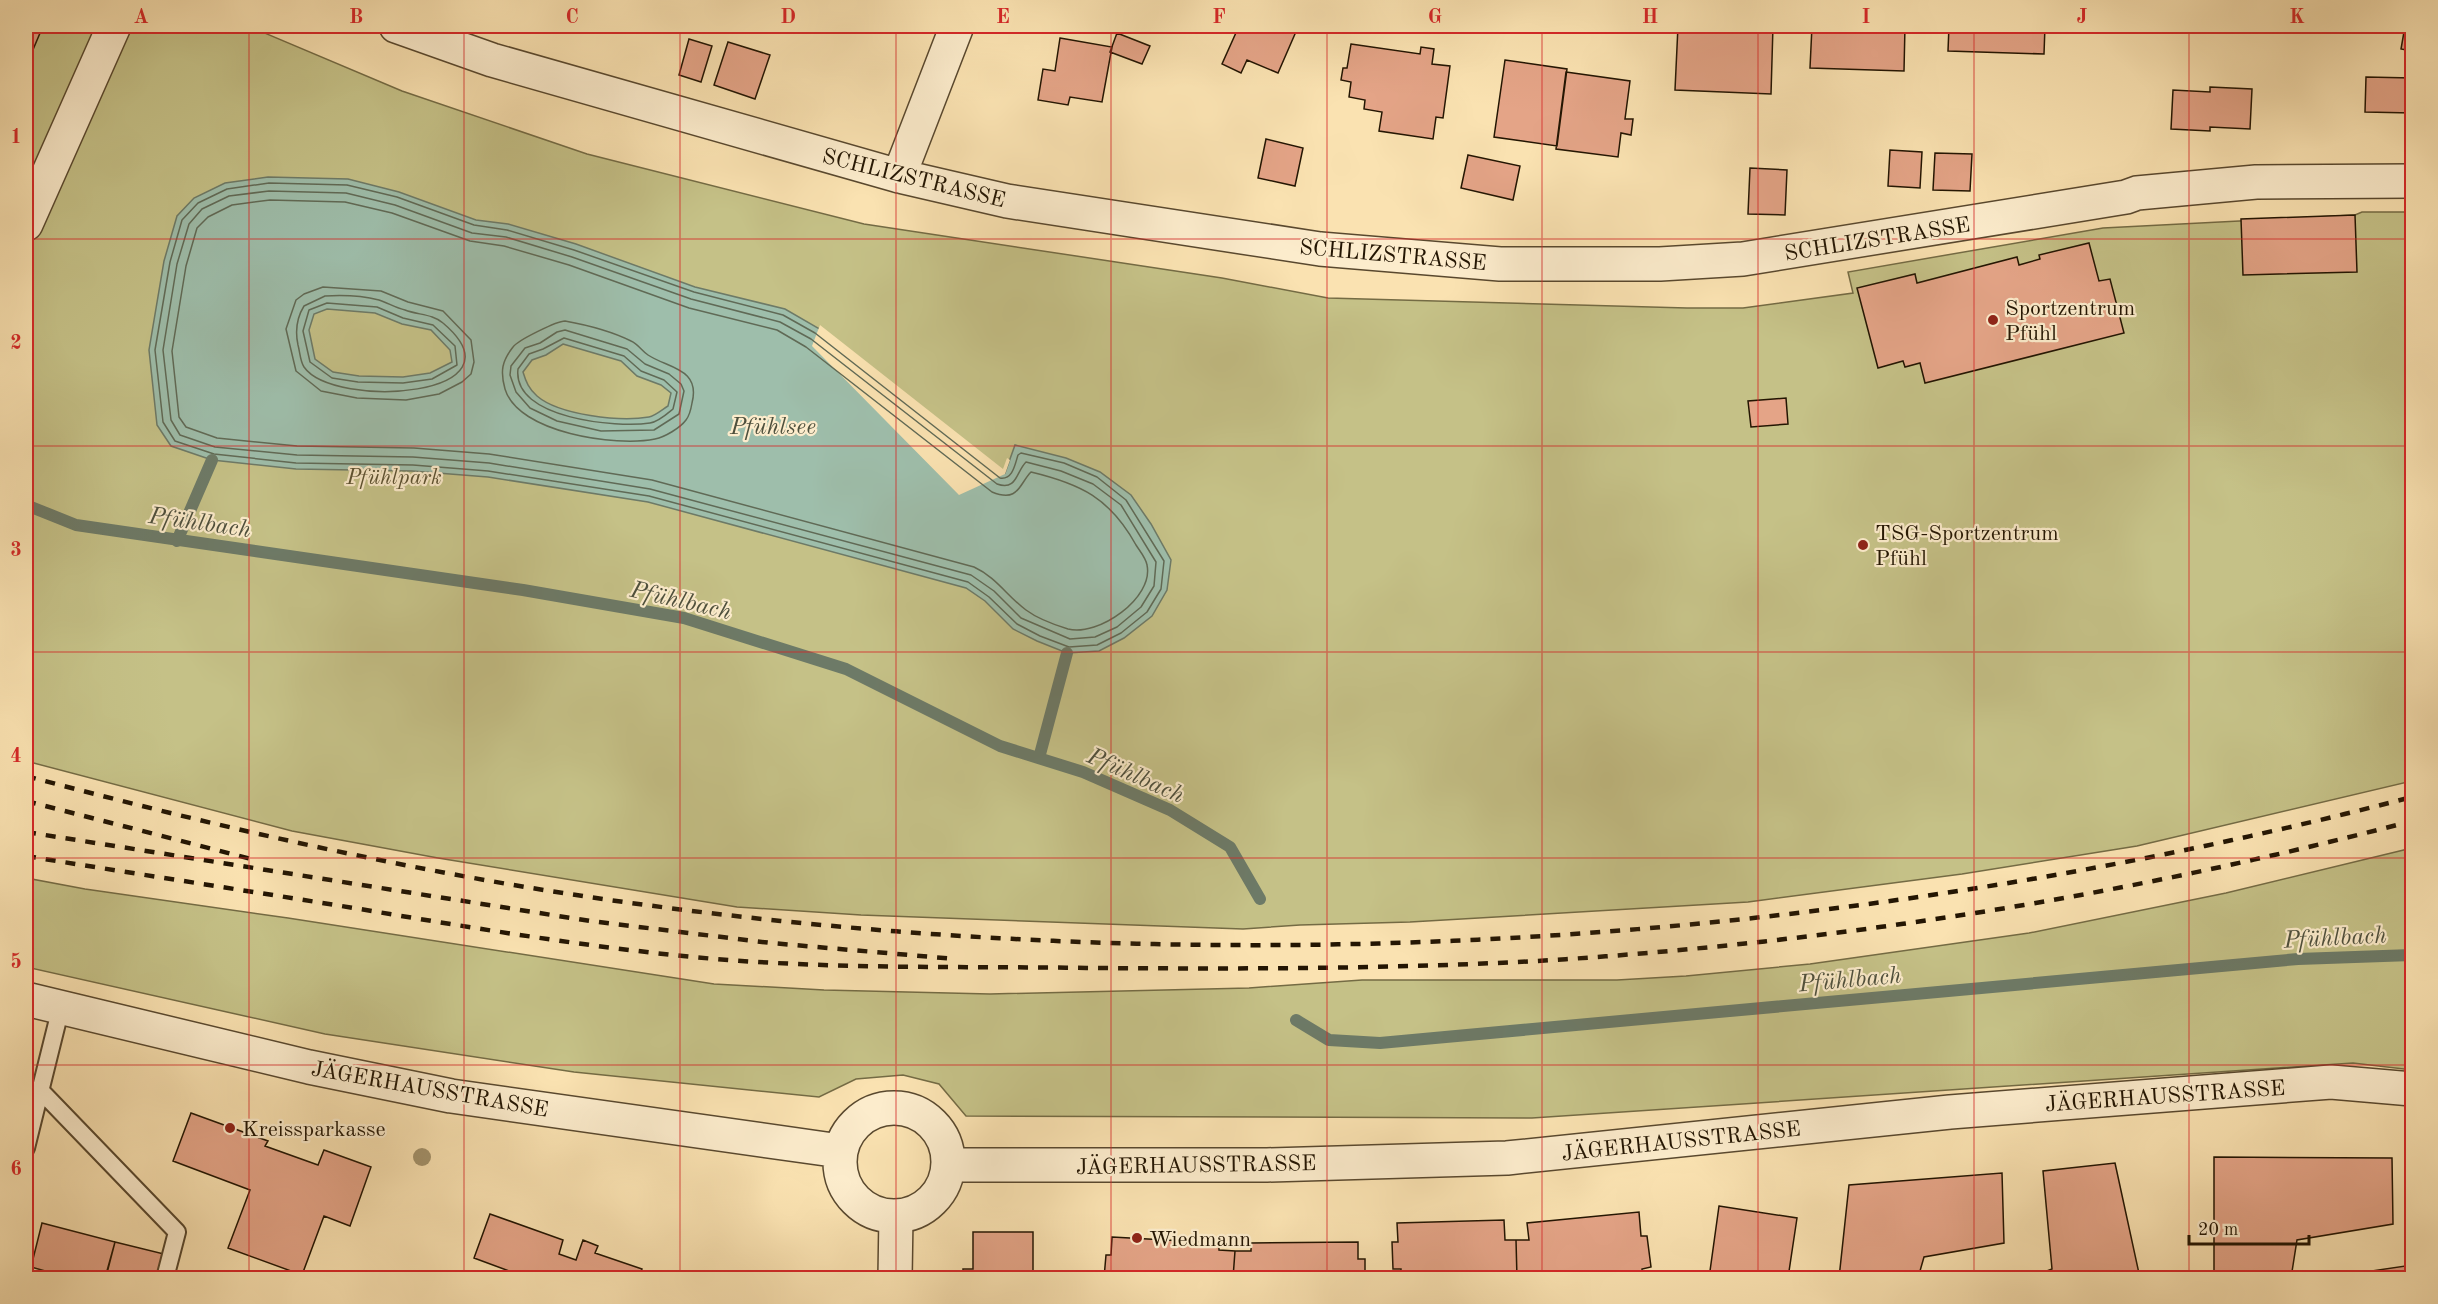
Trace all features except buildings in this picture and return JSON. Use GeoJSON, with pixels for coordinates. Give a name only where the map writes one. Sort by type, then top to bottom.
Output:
{"type":"FeatureCollection","features":[{"type":"Feature","properties":{"kind":"street"},"geometry":{"type":"LineString","coordinates":[[26,224],[114,26]]}},
{"type":"Feature","properties":{"kind":"street","name":"SCHLIZSTRASSE"},"geometry":{"type":"LineString","coordinates":[[396,26],[492,60],[898,176],[1007,201],[1320,249],[1500,264],[1660,264],[1743,259],[2102,201],[2137,193],[2256,182],[2412,181]]}},
{"type":"Feature","properties":{"kind":"street"},"geometry":{"type":"LineString","coordinates":[[898,176],[957,26]]}},
{"type":"Feature","properties":{"kind":"street","name":"JÄGERHAUSSTRASSE"},"geometry":{"type":"LineString","coordinates":[[26,999],[309,1066],[451,1096],[840,1151]]}},
{"type":"Feature","properties":{"kind":"street","name":"JÄGERHAUSSTRASSE"},"geometry":{"type":"LineString","coordinates":[[948,1165],[1267,1165],[1507,1158],[1950,1112],[2331,1082],[2412,1089]]}},
{"type":"Feature","properties":{"kind":"street"},"geometry":{"type":"LineString","coordinates":[[892,1108],[913,1111],[930,1122],[945,1143],[948,1165],[943,1185],[928,1204],[916,1211],[896,1216],[875,1212],[857,1201],[845,1186],[840,1170],[840,1151],[848,1133],[858,1121],[872,1112],[892,1108]]}},
{"type":"Feature","properties":{"kind":"street"},"geometry":{"type":"LineString","coordinates":[[895,1278],[896,1216]]}},
{"type":"Feature","properties":{"kind":"lane"},"geometry":{"type":"LineString","coordinates":[[26,1148],[61,1008]]}},
{"type":"Feature","properties":{"kind":"lane"},"geometry":{"type":"LineString","coordinates":[[40,1090],[177,1232],[165,1278]]}},
{"type":"Feature","properties":{"kind":"green space","name":"Pfühlpark"},"geometry":{"type":"Polygon","coordinates":[[[26,26],[248,26],[402,91],[587,154],[864,224],[1222,278],[1328,298],[1743,308],[1853,293],[1848,272],[2103,228],[2355,215],[2362,212],[2412,212],[2412,781],[2137,846],[1962,874],[1748,902],[1410,922],[1243,929],[861,915],[737,907],[438,858],[292,831],[26,761],[26,26]]]}},
{"type":"Feature","properties":{"kind":"green space"},"geometry":{"type":"Polygon","coordinates":[[[2412,848],[2412,1070],[2353,1063],[1532,1118],[966,1116],[939,1084],[903,1075],[856,1079],[819,1097],[574,1072],[325,1034],[26,967],[26,878],[85,889],[714,984],[824,990],[990,994],[1249,988],[1362,980],[1617,980],[1810,964],[2029,933],[2226,893],[2412,848]]]}},
{"type":"Feature","properties":{"kind":"water","name":"Pfühlsee"},"geometry":{"type":"Polygon","coordinates":[[[268,177],[348,179],[399,192],[476,220],[508,224],[576,244],[695,287],[785,309],[818,328],[1005,473],[1015,445],[1066,458],[1100,472],[1131,495],[1151,524],[1171,560],[1167,590],[1152,616],[1124,638],[1099,651],[1067,653],[1013,629],[985,601],[966,588],[648,502],[488,477],[412,471],[296,469],[212,460],[171,446],[157,425],[149,350],[164,261],[177,216],[194,198],[225,183],[268,177]],[[327,309],[314,314],[309,330],[315,359],[333,372],[359,376],[403,377],[430,373],[452,362],[450,350],[431,330],[402,324],[375,313],[327,309]],[[563,344],[546,355],[532,360],[523,372],[532,391],[547,403],[590,416],[607,418],[651,416],[668,406],[671,393],[661,385],[637,376],[621,361],[563,344]]]}},
{"type":"Feature","properties":{"kind":"pier"},"geometry":{"type":"Polygon","coordinates":[[[820,325],[1003,469],[1007,458],[1010,460],[1005,474],[959,495],[812,346],[820,325]]]}},
{"type":"Feature","properties":{"kind":"waterway"},"geometry":{"type":"LineString","coordinates":[[177,541],[212,460]]}},
{"type":"Feature","properties":{"kind":"waterway","name":"Pfühlbach"},"geometry":{"type":"LineString","coordinates":[[26,505],[76,525],[523,590],[684,618],[846,669],[1000,746],[1083,772],[1170,810],[1230,847],[1260,899]]}},
{"type":"Feature","properties":{"kind":"waterway"},"geometry":{"type":"LineString","coordinates":[[1039,758],[1067,653]]}},
{"type":"Feature","properties":{"kind":"waterway","name":"Pfühlbach"},"geometry":{"type":"LineString","coordinates":[[1296,1020],[1329,1040],[1380,1043],[2298,959],[2412,955]]}},
{"type":"Feature","properties":{"kind":"railway"},"geometry":{"type":"LineString","coordinates":[[26,776],[326,849],[478,879],[631,903],[854,928],[1078,942],[1303,945],[1527,937],[1751,918],[1973,889],[2194,848],[2412,797]]}},
{"type":"Feature","properties":{"kind":"railway"},"geometry":{"type":"LineString","coordinates":[[26,801],[255,860]]}},
{"type":"Feature","properties":{"kind":"railway"},"geometry":{"type":"LineString","coordinates":[[26,856],[521,935],[683,956],[786,964],[888,966],[1324,968],[1554,960],[1663,952],[1879,927],[1987,911],[2201,871],[2412,821]]}},
{"type":"Feature","properties":{"kind":"railway"},"geometry":{"type":"LineString","coordinates":[[26,832],[590,921],[771,943],[955,959]]}},
{"type":"Feature","properties":{"kind":"place","name":"Sportzentrum Pfühl"},"geometry":{"type":"Point","coordinates":[1993,320]}},
{"type":"Feature","properties":{"kind":"place","name":"TSG-Sportzentrum Pfühl"},"geometry":{"type":"Point","coordinates":[1863,545]}},
{"type":"Feature","properties":{"kind":"place","name":"Kreissparkasse"},"geometry":{"type":"Point","coordinates":[230,1128]}},
{"type":"Feature","properties":{"kind":"place","name":"Wiedmann"},"geometry":{"type":"Point","coordinates":[1137,1238]}}]}
